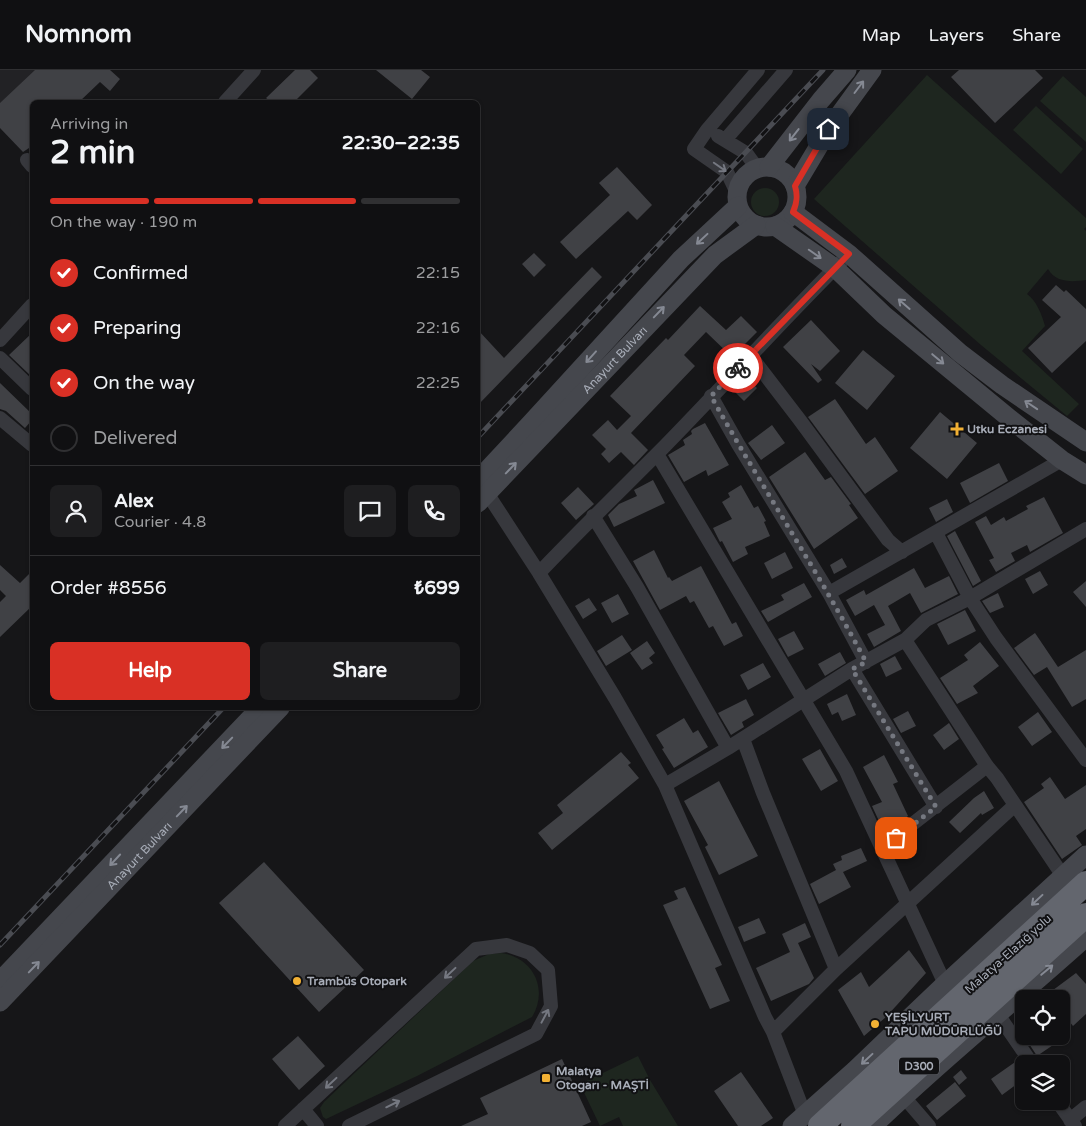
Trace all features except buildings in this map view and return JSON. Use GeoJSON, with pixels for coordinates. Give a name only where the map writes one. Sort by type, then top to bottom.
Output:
{"type":"FeatureCollection","features":[{"type":"Feature","properties":{"kind":"highway","name":"Malatya-Elazığ yolu"},"geometry":{"type":"LineString","coordinates":[[805,1122],[1086,883]]}},
{"type":"Feature","properties":{"kind":"highway","name":"Malatya-Elazığ yolu"},"geometry":{"type":"LineString","coordinates":[[853,1126],[991,1010],[1086,915]]}},
{"type":"Feature","properties":{"kind":"main road"},"geometry":{"type":"LineString","coordinates":[[847,70],[763,167],[742,179],[737,199],[745,218],[765,225],[835,268],[884,314],[1062,460],[1086,475]]}},
{"type":"Feature","properties":{"kind":"main road"},"geometry":{"type":"LineString","coordinates":[[795,186],[828,129],[872,70]]}},
{"type":"Feature","properties":{"kind":"main road"},"geometry":{"type":"LineString","coordinates":[[763,167],[781,170],[786,173],[795,186],[797,195],[793,212],[787,219],[765,225]]}},
{"type":"Feature","properties":{"kind":"main road","name":"Anayurt Bulvarı"},"geometry":{"type":"LineString","coordinates":[[481,492],[531,423],[737,199]]}},
{"type":"Feature","properties":{"kind":"main road"},"geometry":{"type":"LineString","coordinates":[[793,212],[849,254],[960,353],[1002,385],[1086,442]]}},
{"type":"Feature","properties":{"kind":"main road","name":"Anayurt Bulvarı"},"geometry":{"type":"LineString","coordinates":[[481,492],[715,254],[765,225]]}},
{"type":"Feature","properties":{"kind":"main road","name":"Anayurt Bulvarı"},"geometry":{"type":"LineString","coordinates":[[0,981],[258,710]]}},
{"type":"Feature","properties":{"kind":"main road","name":"Anayurt Bulvarı"},"geometry":{"type":"LineString","coordinates":[[0,1002],[278,710]]}},
{"type":"Feature","properties":{"kind":"main road"},"geometry":{"type":"LineString","coordinates":[[805,1122],[854,1070],[1062,876],[1086,856]]}},
{"type":"Feature","properties":{"kind":"main road"},"geometry":{"type":"LineString","coordinates":[[873,1126],[960,1046],[991,1010],[1086,937]]}},
{"type":"Feature","properties":{"kind":"street"},"geometry":{"type":"LineString","coordinates":[[227,100],[254,70]]}},
{"type":"Feature","properties":{"kind":"street"},"geometry":{"type":"LineString","coordinates":[[737,199],[727,172],[694,149],[707,130],[758,70]]}},
{"type":"Feature","properties":{"kind":"street"},"geometry":{"type":"LineString","coordinates":[[725,140],[786,70]]}},
{"type":"Feature","properties":{"kind":"street"},"geometry":{"type":"LineString","coordinates":[[707,130],[746,153],[763,167]]}},
{"type":"Feature","properties":{"kind":"street"},"geometry":{"type":"LineString","coordinates":[[539,573],[593,516],[657,454],[849,254]]}},
{"type":"Feature","properties":{"kind":"street"},"geometry":{"type":"LineString","coordinates":[[0,340],[30,307]]}},
{"type":"Feature","properties":{"kind":"street"},"geometry":{"type":"LineString","coordinates":[[750,355],[888,540],[902,552]]}},
{"type":"Feature","properties":{"kind":"street"},"geometry":{"type":"LineString","coordinates":[[0,358],[30,387]]}},
{"type":"Feature","properties":{"kind":"street"},"geometry":{"type":"LineString","coordinates":[[711,396],[738,444],[829,593],[866,662]]}},
{"type":"Feature","properties":{"kind":"street"},"geometry":{"type":"LineString","coordinates":[[0,418],[30,443]]}},
{"type":"Feature","properties":{"kind":"street"},"geometry":{"type":"LineString","coordinates":[[657,454],[846,771],[883,847],[945,984]]}},
{"type":"Feature","properties":{"kind":"street"},"geometry":{"type":"LineString","coordinates":[[829,593],[1062,460]]}},
{"type":"Feature","properties":{"kind":"street"},"geometry":{"type":"LineString","coordinates":[[481,492],[539,573],[616,698],[665,785],[773,1032],[805,1122]]}},
{"type":"Feature","properties":{"kind":"street"},"geometry":{"type":"LineString","coordinates":[[593,516],[637,587],[728,748]]}},
{"type":"Feature","properties":{"kind":"street"},"geometry":{"type":"LineString","coordinates":[[665,785],[743,739],[852,669],[905,640],[926,620],[970,598],[1086,529]]}},
{"type":"Feature","properties":{"kind":"street"},"geometry":{"type":"LineString","coordinates":[[936,533],[970,598],[996,638],[1086,760]]}},
{"type":"Feature","properties":{"kind":"street"},"geometry":{"type":"LineString","coordinates":[[905,640],[987,766],[997,778],[1062,876]]}},
{"type":"Feature","properties":{"kind":"street"},"geometry":{"type":"LineString","coordinates":[[852,669],[936,807]]}},
{"type":"Feature","properties":{"kind":"street"},"geometry":{"type":"LineString","coordinates":[[743,739],[763,793],[836,969]]}},
{"type":"Feature","properties":{"kind":"street"},"geometry":{"type":"LineString","coordinates":[[883,847],[987,766]]}},
{"type":"Feature","properties":{"kind":"street"},"geometry":{"type":"LineString","coordinates":[[773,1032],[836,969],[1014,806]]}},
{"type":"Feature","properties":{"kind":"street"},"geometry":{"type":"LineString","coordinates":[[286,1126],[476,949],[507,944],[530,953],[548,970],[551,1006],[536,1034],[349,1126]]}},
{"type":"Feature","properties":{"kind":"street"},"geometry":{"type":"LineString","coordinates":[[991,1010],[1025,1055]]}},
{"type":"Feature","properties":{"kind":"street"},"geometry":{"type":"LineString","coordinates":[[904,1096],[929,1126]]}},
{"type":"Feature","properties":{"kind":"street"},"geometry":{"type":"LineString","coordinates":[[1063,1110],[1072,1123],[1086,1106]]}},
{"type":"Feature","properties":{"kind":"street"},"geometry":{"type":"LineString","coordinates":[[303,1109],[317,1126]]}},
{"type":"Feature","properties":{"kind":"shaded area"},"geometry":{"type":"Polygon","coordinates":[[[0,70],[45,70],[0,116],[0,70]]]}},
{"type":"Feature","properties":{"kind":"shaded area"},"geometry":{"type":"Polygon","coordinates":[[[927,75],[1086,218],[1086,227],[1084,229],[1086,231],[1086,280],[1070,281],[1060,279],[1051,274],[1048,269],[1027,294],[1036,304],[1045,326],[1022,351],[1079,404],[1067,416],[981,345],[814,199],[927,75]]]}},
{"type":"Feature","properties":{"kind":"shaded area"},"geometry":{"type":"Polygon","coordinates":[[[1063,76],[1086,97],[1086,142],[1040,101],[1063,76]]]}},
{"type":"Feature","properties":{"kind":"shaded area"},"geometry":{"type":"Polygon","coordinates":[[[1036,106],[1083,149],[1061,174],[1013,130],[1036,106]]]}},
{"type":"Feature","properties":{"kind":"shaded area"},"geometry":{"type":"Polygon","coordinates":[[[765,188],[775,192],[779,202],[775,212],[765,216],[755,212],[751,202],[755,192],[765,188]]]}},
{"type":"Feature","properties":{"kind":"shaded area"},"geometry":{"type":"Polygon","coordinates":[[[501,953],[522,961],[535,976],[539,996],[532,1017],[417,1076],[326,1119],[323,1117],[320,1108],[324,1102],[473,961],[489,954],[501,953]]]}},
{"type":"Feature","properties":{"kind":"shaded area"},"geometry":{"type":"Polygon","coordinates":[[[638,1056],[678,1126],[623,1126],[619,1117],[600,1126],[580,1084],[638,1056]]]}},
{"type":"Feature","properties":{"kind":"railway"},"geometry":{"type":"LineString","coordinates":[[480,435],[823,70]]}},
{"type":"Feature","properties":{"kind":"railway"},"geometry":{"type":"LineString","coordinates":[[0,945],[221,710]]}},
{"type":"Feature","properties":{"kind":"way so far"},"geometry":{"type":"LineString","coordinates":[[738,368],[711,396],[738,444],[829,593],[866,662],[852,669],[936,807],[896,838]]}},
{"type":"Feature","properties":{"kind":"place","name":"Utku Eczanesi"},"geometry":{"type":"Point","coordinates":[957,429]}},
{"type":"Feature","properties":{"kind":"place","name":"Trambüs Otopark"},"geometry":{"type":"Point","coordinates":[297,981]}},
{"type":"Feature","properties":{"kind":"place","name":"YEŞİLYURT TAPU MÜDÜRLÜĞÜ"},"geometry":{"type":"Point","coordinates":[875,1024]}},
{"type":"Feature","properties":{"kind":"place","name":"Malatya Otogarı - MAŞTİ"},"geometry":{"type":"Point","coordinates":[546,1078]}},
{"type":"Feature","properties":{"kind":"route"},"geometry":{"type":"LineString","coordinates":[[738,368],[849,254],[793,212],[797,195],[795,186],[828,129]]}}]}
